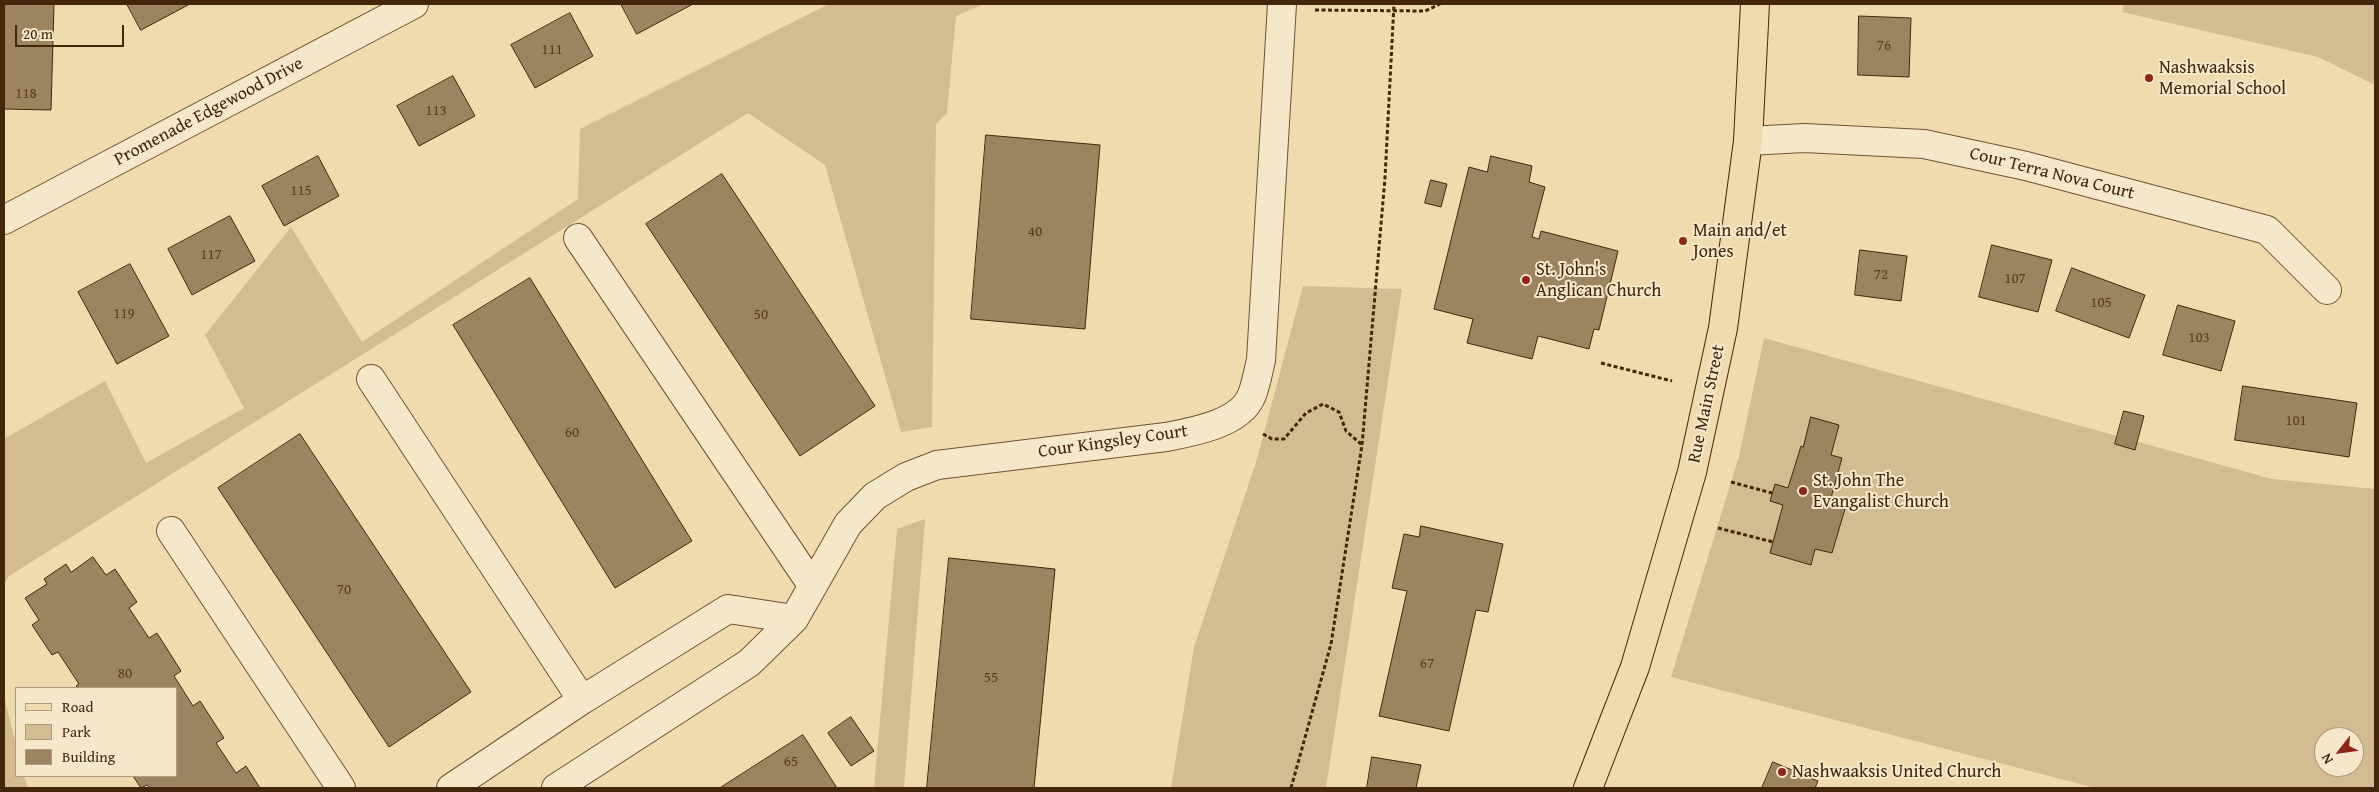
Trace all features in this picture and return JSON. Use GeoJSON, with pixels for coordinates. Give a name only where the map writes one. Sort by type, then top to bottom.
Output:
{"type":"FeatureCollection","features":[{"type":"Feature","properties":{"kind":"main road","name":"Rue Main Street"},"geometry":{"type":"LineString","coordinates":[[1588,788],[1635,667],[1692,472],[1723,328],[1748,141],[1755,4]]}},
{"type":"Feature","properties":{"kind":"street","name":"Promenade Edgewood Drive"},"geometry":{"type":"LineString","coordinates":[[4,220],[414,4]]}},
{"type":"Feature","properties":{"kind":"street","name":"Cour Kingsley Court"},"geometry":{"type":"LineString","coordinates":[[556,788],[749,663],[794,619],[848,524],[875,496],[906,477],[937,465],[1166,437],[1197,431],[1234,416],[1251,399],[1261,360],[1282,7]]}},
{"type":"Feature","properties":{"kind":"street","name":"Cour Terra Nova Court"},"geometry":{"type":"LineString","coordinates":[[1748,141],[1804,138],[1924,144],[2026,166],[2267,230],[2327,290]]}},
{"type":"Feature","properties":{"kind":"street"},"geometry":{"type":"LineString","coordinates":[[578,238],[812,585]]}},
{"type":"Feature","properties":{"kind":"street"},"geometry":{"type":"LineString","coordinates":[[371,379],[582,700]]}},
{"type":"Feature","properties":{"kind":"street"},"geometry":{"type":"LineString","coordinates":[[171,531],[341,788]]}},
{"type":"Feature","properties":{"kind":"street"},"geometry":{"type":"LineString","coordinates":[[451,788],[582,700],[728,609],[794,619]]}},
{"type":"Feature","properties":{"kind":"path"},"geometry":{"type":"LineString","coordinates":[[1291,788],[1331,644],[1362,445],[1384,178],[1394,4]]}},
{"type":"Feature","properties":{"kind":"path"},"geometry":{"type":"LineString","coordinates":[[1282,7],[1394,12],[1425,11],[1440,4]]}},
{"type":"Feature","properties":{"kind":"path"},"geometry":{"type":"LineString","coordinates":[[1601,363],[1672,381]]}},
{"type":"Feature","properties":{"kind":"path"},"geometry":{"type":"LineString","coordinates":[[1234,416],[1272,439],[1284,439],[1306,413],[1323,404],[1339,412],[1346,431],[1362,445]]}},
{"type":"Feature","properties":{"kind":"path"},"geometry":{"type":"LineString","coordinates":[[1732,482],[1772,493]]}},
{"type":"Feature","properties":{"kind":"path"},"geometry":{"type":"LineString","coordinates":[[1718,528],[1773,542]]}},
{"type":"Feature","properties":{"kind":"green space"},"geometry":{"type":"Polygon","coordinates":[[[829,4],[984,4],[956,16],[947,113],[936,124],[932,427],[901,432],[825,165],[748,113],[9,576],[4,585],[4,439],[105,381],[146,463],[244,408],[205,335],[291,227],[362,342],[578,199],[580,129],[829,4]]]}},
{"type":"Feature","properties":{"kind":"green space"},"geometry":{"type":"Polygon","coordinates":[[[2124,4],[2375,4],[2375,85],[2318,57],[2122,12],[2124,4]]]}},
{"type":"Feature","properties":{"kind":"green space"},"geometry":{"type":"Polygon","coordinates":[[[1303,286],[1402,289],[1326,788],[1171,788],[1194,647],[1257,459],[1303,286]]]}},
{"type":"Feature","properties":{"kind":"green space"},"geometry":{"type":"Polygon","coordinates":[[[1764,338],[2272,479],[2375,489],[2375,788],[2095,788],[1671,677],[1739,456],[1764,338]],[[1839,425],[1803,447],[1801,446],[1788,488],[1775,485],[1770,501],[1783,505],[1770,553],[1811,565],[1815,549],[1832,553],[1847,503],[1831,498],[1842,458],[1831,455],[1839,425]]]}},
{"type":"Feature","properties":{"kind":"green space"},"geometry":{"type":"Polygon","coordinates":[[[925,519],[904,788],[874,788],[897,529],[925,519]]]}},
{"type":"Feature","properties":{"kind":"green space"},"geometry":{"type":"Polygon","coordinates":[[[4,696],[15,741],[15,777],[24,777],[28,788],[4,788],[4,696]]]}},
{"type":"Feature","properties":{"kind":"building"},"geometry":{"type":"Polygon","coordinates":[[[4,4],[54,4],[51,110],[4,109],[4,4]]]}},
{"type":"Feature","properties":{"kind":"building"},"geometry":{"type":"Polygon","coordinates":[[[127,4],[190,4],[141,30],[127,4]]]}},
{"type":"Feature","properties":{"kind":"building"},"geometry":{"type":"Polygon","coordinates":[[[621,4],[693,4],[637,34],[621,4]]]}},
{"type":"Feature","properties":{"kind":"building"},"geometry":{"type":"Polygon","coordinates":[[[570,13],[593,56],[535,88],[511,45],[570,13]]]}},
{"type":"Feature","properties":{"kind":"building"},"geometry":{"type":"Polygon","coordinates":[[[1859,16],[1911,18],[1909,77],[1858,75],[1859,16]]]}},
{"type":"Feature","properties":{"kind":"building"},"geometry":{"type":"Polygon","coordinates":[[[453,76],[475,116],[419,146],[397,106],[453,76]]]}},
{"type":"Feature","properties":{"kind":"building"},"geometry":{"type":"Polygon","coordinates":[[[986,135],[1100,145],[1085,329],[971,319],[986,135]]]}},
{"type":"Feature","properties":{"kind":"building"},"geometry":{"type":"Polygon","coordinates":[[[318,156],[339,196],[284,226],[262,186],[318,156]]]}},
{"type":"Feature","properties":{"kind":"building","name":"St. John's Anglican Church"},"geometry":{"type":"Polygon","coordinates":[[[1491,156],[1532,166],[1529,182],[1545,187],[1532,237],[1539,239],[1541,231],[1618,251],[1599,330],[1594,329],[1589,349],[1538,336],[1532,359],[1467,343],[1473,319],[1434,309],[1469,167],[1487,172],[1491,156]]]}},
{"type":"Feature","properties":{"kind":"building"},"geometry":{"type":"Polygon","coordinates":[[[722,174],[875,406],[800,456],[646,224],[722,174]]]}},
{"type":"Feature","properties":{"kind":"building"},"geometry":{"type":"Polygon","coordinates":[[[1431,180],[1447,184],[1441,207],[1425,203],[1431,180]]]}},
{"type":"Feature","properties":{"kind":"building"},"geometry":{"type":"Polygon","coordinates":[[[230,216],[255,261],[192,295],[168,249],[230,216]]]}},
{"type":"Feature","properties":{"kind":"building"},"geometry":{"type":"Polygon","coordinates":[[[1992,245],[2052,260],[2038,312],[1979,297],[1992,245]]]}},
{"type":"Feature","properties":{"kind":"building"},"geometry":{"type":"Polygon","coordinates":[[[1860,250],[1907,256],[1901,301],[1855,295],[1860,250]]]}},
{"type":"Feature","properties":{"kind":"building"},"geometry":{"type":"Polygon","coordinates":[[[130,264],[169,336],[117,364],[78,292],[130,264]]]}},
{"type":"Feature","properties":{"kind":"building"},"geometry":{"type":"Polygon","coordinates":[[[2072,268],[2145,295],[2129,338],[2056,311],[2072,268]]]}},
{"type":"Feature","properties":{"kind":"building"},"geometry":{"type":"Polygon","coordinates":[[[530,278],[692,541],[615,588],[453,325],[530,278]]]}},
{"type":"Feature","properties":{"kind":"building"},"geometry":{"type":"Polygon","coordinates":[[[2178,305],[2235,321],[2221,371],[2163,355],[2178,305]]]}},
{"type":"Feature","properties":{"kind":"building"},"geometry":{"type":"Polygon","coordinates":[[[2243,386],[2357,403],[2349,457],[2235,440],[2243,386]]]}},
{"type":"Feature","properties":{"kind":"building"},"geometry":{"type":"Polygon","coordinates":[[[2124,411],[2144,416],[2135,450],[2115,444],[2124,411]]]}},
{"type":"Feature","properties":{"kind":"building","name":"St. John The Evangalist Church"},"geometry":{"type":"Polygon","coordinates":[[[1811,417],[1839,425],[1831,455],[1842,458],[1831,498],[1847,502],[1832,553],[1815,549],[1811,565],[1770,553],[1783,505],[1770,501],[1775,484],[1788,488],[1801,446],[1803,447],[1811,417]]]}},
{"type":"Feature","properties":{"kind":"building"},"geometry":{"type":"Polygon","coordinates":[[[300,434],[471,692],[389,747],[218,488],[300,434]]]}},
{"type":"Feature","properties":{"kind":"building"},"geometry":{"type":"Polygon","coordinates":[[[1421,526],[1503,544],[1488,612],[1476,610],[1449,731],[1379,716],[1407,591],[1392,588],[1404,534],[1419,537],[1421,526]]]}},
{"type":"Feature","properties":{"kind":"building"},"geometry":{"type":"Polygon","coordinates":[[[93,557],[106,575],[115,569],[137,602],[129,608],[149,638],[157,633],[181,671],[174,676],[193,706],[200,701],[224,738],[216,743],[236,773],[246,766],[260,788],[150,788],[147,785],[141,788],[134,777],[178,777],[178,687],[76,686],[79,684],[58,652],[52,655],[32,625],[39,620],[25,598],[47,584],[44,579],[66,564],[71,572],[93,557]]]}},
{"type":"Feature","properties":{"kind":"building"},"geometry":{"type":"Polygon","coordinates":[[[949,558],[1055,569],[1034,788],[927,788],[949,558]]]}},
{"type":"Feature","properties":{"kind":"building"},"geometry":{"type":"Polygon","coordinates":[[[851,717],[874,751],[851,766],[828,733],[851,717]]]}},
{"type":"Feature","properties":{"kind":"building"},"geometry":{"type":"Polygon","coordinates":[[[803,735],[837,788],[720,788],[803,735]]]}},
{"type":"Feature","properties":{"kind":"building"},"geometry":{"type":"Polygon","coordinates":[[[1372,757],[1421,765],[1416,788],[1367,788],[1372,757]]]}},
{"type":"Feature","properties":{"kind":"building","name":"Nashwaaksis United Church"},"geometry":{"type":"Polygon","coordinates":[[[1773,762],[1818,781],[1815,788],[1762,788],[1773,762]]]}},
{"type":"Feature","properties":{"kind":"place","name":"Nashwaaksis Memorial School"},"geometry":{"type":"Point","coordinates":[2149,78]}},
{"type":"Feature","properties":{"kind":"place","name":"Main and/et Jones"},"geometry":{"type":"Point","coordinates":[1683,241]}},
{"type":"Feature","properties":{"kind":"place","name":"St. John's Anglican Church"},"geometry":{"type":"Point","coordinates":[1526,280]}},
{"type":"Feature","properties":{"kind":"place","name":"St. John The Evangalist Church"},"geometry":{"type":"Point","coordinates":[1803,491]}},
{"type":"Feature","properties":{"kind":"place","name":"Nashwaaksis United Church"},"geometry":{"type":"Point","coordinates":[1782,772]}}]}
